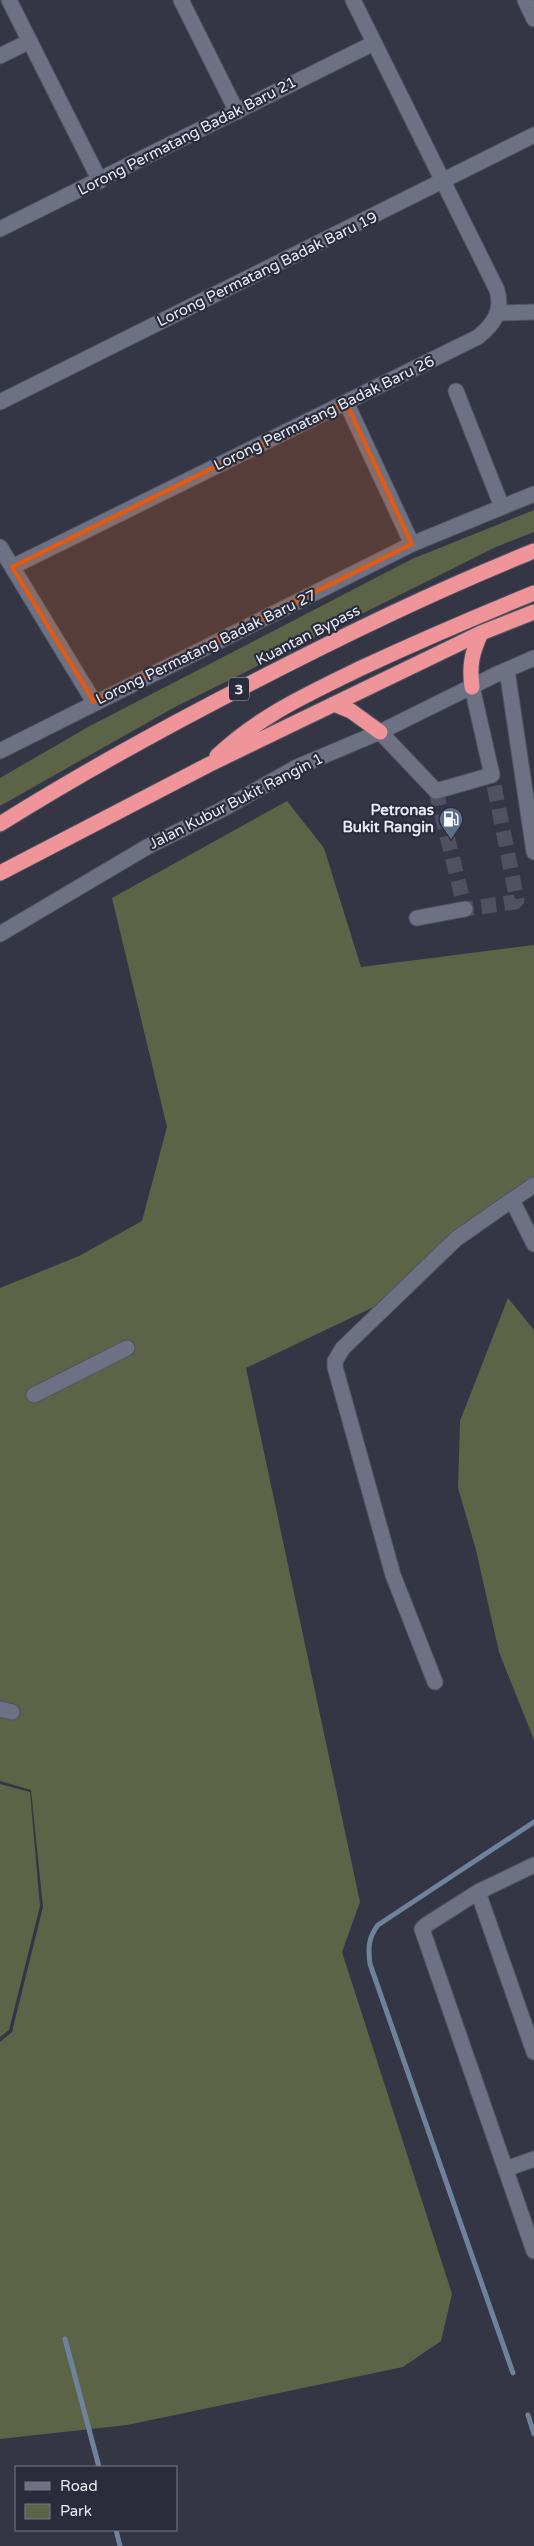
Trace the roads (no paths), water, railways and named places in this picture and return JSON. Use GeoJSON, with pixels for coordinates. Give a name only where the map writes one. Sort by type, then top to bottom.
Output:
{"type":"FeatureCollection","features":[{"type":"Feature","properties":{"kind":"highway","name":"Kuantan Bypass"},"geometry":{"type":"LineString","coordinates":[[0,824],[131,747],[325,645],[408,605],[534,551]]}},
{"type":"Feature","properties":{"kind":"highway"},"geometry":{"type":"LineString","coordinates":[[208,765],[239,735],[290,702],[397,651],[534,593]]}},
{"type":"Feature","properties":{"kind":"highway"},"geometry":{"type":"LineString","coordinates":[[0,873],[208,765],[481,634],[534,612]]}},
{"type":"Feature","properties":{"kind":"highway"},"geometry":{"type":"LineString","coordinates":[[472,687],[469,667],[472,653],[481,634]]}},
{"type":"Feature","properties":{"kind":"highway"},"geometry":{"type":"LineString","coordinates":[[334,704],[351,711],[380,732]]}},
{"type":"Feature","properties":{"kind":"street"},"geometry":{"type":"LineString","coordinates":[[10,0],[100,180]]}},
{"type":"Feature","properties":{"kind":"street"},"geometry":{"type":"LineString","coordinates":[[181,0],[237,112]]}},
{"type":"Feature","properties":{"kind":"street"},"geometry":{"type":"LineString","coordinates":[[353,0],[497,290],[500,301],[498,313],[534,312]]}},
{"type":"Feature","properties":{"kind":"street"},"geometry":{"type":"LineString","coordinates":[[525,0],[534,19]]}},
{"type":"Feature","properties":{"kind":"street"},"geometry":{"type":"LineString","coordinates":[[0,56],[30,41]]}},
{"type":"Feature","properties":{"kind":"street","name":"Lorong Permatang Badak Baru 21"},"geometry":{"type":"LineString","coordinates":[[0,229],[374,43]]}},
{"type":"Feature","properties":{"kind":"street","name":"Lorong Permatang Badak Baru 19"},"geometry":{"type":"LineString","coordinates":[[0,402],[534,135]]}},
{"type":"Feature","properties":{"kind":"street","name":"Lorong Permatang Badak Baru 26"},"geometry":{"type":"LineString","coordinates":[[12,567],[478,337],[494,322],[498,313]]}},
{"type":"Feature","properties":{"kind":"street"},"geometry":{"type":"LineString","coordinates":[[456,391],[502,507]]}},
{"type":"Feature","properties":{"kind":"street"},"geometry":{"type":"LineString","coordinates":[[346,402],[412,544]]}},
{"type":"Feature","properties":{"kind":"street","name":"Lorong Permatang Badak Baru 27"},"geometry":{"type":"LineString","coordinates":[[0,751],[94,702],[412,544],[534,494]]}},
{"type":"Feature","properties":{"kind":"street"},"geometry":{"type":"LineString","coordinates":[[0,547],[94,702]]}},
{"type":"Feature","properties":{"kind":"street","name":"Jalan Kubur Bukit Rangin 1"},"geometry":{"type":"LineString","coordinates":[[0,934],[147,847],[221,810],[297,767],[380,732],[534,658]]}},
{"type":"Feature","properties":{"kind":"street"},"geometry":{"type":"LineString","coordinates":[[507,670],[534,852]]}},
{"type":"Feature","properties":{"kind":"street"},"geometry":{"type":"LineString","coordinates":[[380,732],[436,791],[492,775],[472,687]]}},
{"type":"Feature","properties":{"kind":"street"},"geometry":{"type":"LineString","coordinates":[[417,918],[465,909]]}},
{"type":"Feature","properties":{"kind":"street"},"geometry":{"type":"LineString","coordinates":[[434,1682],[393,1576],[335,1367],[335,1361],[343,1348],[456,1240],[534,1185]]}},
{"type":"Feature","properties":{"kind":"street"},"geometry":{"type":"LineString","coordinates":[[512,1200],[534,1244]]}},
{"type":"Feature","properties":{"kind":"street"},"geometry":{"type":"LineString","coordinates":[[34,1395],[127,1348]]}},
{"type":"Feature","properties":{"kind":"street"},"geometry":{"type":"LineString","coordinates":[[534,1864],[478,1892],[423,1928],[534,2251]]}},
{"type":"Feature","properties":{"kind":"street"},"geometry":{"type":"LineString","coordinates":[[478,1892],[534,2052]]}},
{"type":"Feature","properties":{"kind":"street"},"geometry":{"type":"LineString","coordinates":[[506,2170],[534,2159]]}},
{"type":"Feature","properties":{"kind":"waterway"},"geometry":{"type":"LineString","coordinates":[[513,2373],[370,1964],[369,1948],[372,1934],[378,1925],[534,1822]]}},
{"type":"Feature","properties":{"kind":"waterway"},"geometry":{"type":"LineString","coordinates":[[65,2339],[99,2466]]}},
{"type":"Feature","properties":{"kind":"waterway"},"geometry":{"type":"LineString","coordinates":[[528,2415],[534,2434]]}},
{"type":"Feature","properties":{"kind":"waterway"},"geometry":{"type":"LineString","coordinates":[[116,2531],[120,2546]]}},
{"type":"Feature","properties":{"kind":"tunnel"},"geometry":{"type":"LineString","coordinates":[[436,791],[465,909],[515,902],[517,900],[492,775]]}},
{"type":"Feature","properties":{"kind":"place","name":"Petronas Bukit Rangin"},"geometry":{"type":"Point","coordinates":[451,840]}}]}
